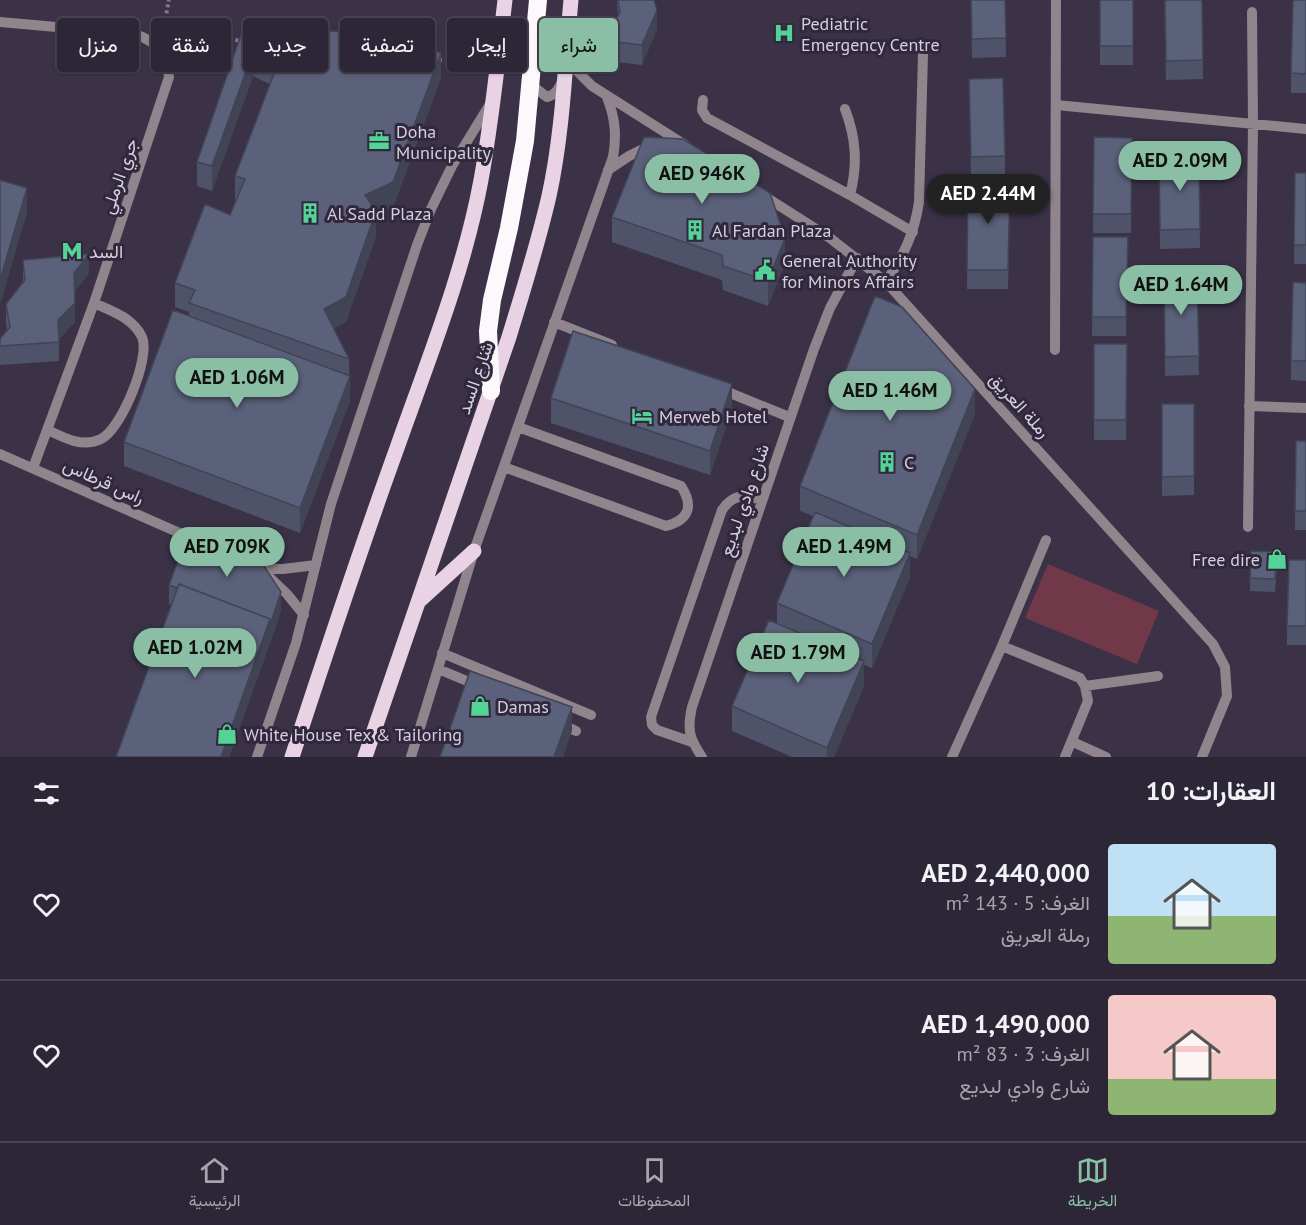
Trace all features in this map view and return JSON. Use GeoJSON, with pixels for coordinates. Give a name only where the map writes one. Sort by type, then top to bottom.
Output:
{"type":"FeatureCollection","features":[{"type":"Feature","properties":{"kind":"highway"},"geometry":{"type":"LineString","coordinates":[[491,391],[488,341],[492,300],[525,141],[538,0]]}},
{"type":"Feature","properties":{"kind":"main road"},"geometry":{"type":"LineString","coordinates":[[502,18],[504,0]]}},
{"type":"Feature","properties":{"kind":"main road","name":"شارع السد"},"geometry":{"type":"LineString","coordinates":[[570,18],[571,0]]}},
{"type":"Feature","properties":{"kind":"main road"},"geometry":{"type":"LineString","coordinates":[[292,757],[345,593],[445,314],[481,181],[497,72]]}},
{"type":"Feature","properties":{"kind":"main road","name":"شارع السد"},"geometry":{"type":"LineString","coordinates":[[365,757],[509,337],[549,196],[557,151],[565,72]]}},
{"type":"Feature","properties":{"kind":"main road"},"geometry":{"type":"LineString","coordinates":[[416,604],[474,551]]}},
{"type":"Feature","properties":{"kind":"street"},"geometry":{"type":"LineString","coordinates":[[1055,350],[1056,0]]}},
{"type":"Feature","properties":{"kind":"street"},"geometry":{"type":"LineString","coordinates":[[1248,527],[1253,124],[1252,12]]}},
{"type":"Feature","properties":{"kind":"street"},"geometry":{"type":"LineString","coordinates":[[0,22],[135,34],[151,41]]}},
{"type":"Feature","properties":{"kind":"street"},"geometry":{"type":"LineString","coordinates":[[886,282],[902,257],[913,232],[919,202],[923,54]]}},
{"type":"Feature","properties":{"kind":"street","name":"جري الرملي"},"geometry":{"type":"LineString","coordinates":[[33,468],[94,303],[169,77],[168,72]]}},
{"type":"Feature","properties":{"kind":"street"},"geometry":{"type":"LineString","coordinates":[[578,72],[607,97],[694,151]]}},
{"type":"Feature","properties":{"kind":"street"},"geometry":{"type":"LineString","coordinates":[[529,83],[547,97],[557,92],[565,78]]}},
{"type":"Feature","properties":{"kind":"street"},"geometry":{"type":"LineString","coordinates":[[411,757],[474,551],[613,157],[616,130],[607,97]]}},
{"type":"Feature","properties":{"kind":"street"},"geometry":{"type":"LineString","coordinates":[[703,100],[702,110],[707,118],[850,195],[913,232]]}},
{"type":"Feature","properties":{"kind":"street"},"geometry":{"type":"LineString","coordinates":[[257,757],[304,615],[331,504],[417,245],[452,166],[492,101]]}},
{"type":"Feature","properties":{"kind":"street"},"geometry":{"type":"LineString","coordinates":[[1056,105],[1306,129]]}},
{"type":"Feature","properties":{"kind":"street"},"geometry":{"type":"LineString","coordinates":[[845,109],[855,142],[855,169],[850,195]]}},
{"type":"Feature","properties":{"kind":"street"},"geometry":{"type":"LineString","coordinates":[[608,170],[640,150],[675,139]]}},
{"type":"Feature","properties":{"kind":"street","name":"رملة العريق"},"geometry":{"type":"LineString","coordinates":[[751,187],[830,238],[886,282],[1213,644],[1225,667],[1227,696],[1202,757]]}},
{"type":"Feature","properties":{"kind":"street","name":"شارع وادي لبديع"},"geometry":{"type":"LineString","coordinates":[[692,742],[688,724],[692,707],[789,417],[830,308],[857,258]]}},
{"type":"Feature","properties":{"kind":"street"},"geometry":{"type":"LineString","coordinates":[[48,430],[78,442],[100,439],[110,433],[122,414],[133,389],[145,348],[143,338],[134,325],[94,303]]}},
{"type":"Feature","properties":{"kind":"street"},"geometry":{"type":"LineString","coordinates":[[554,322],[618,348]]}},
{"type":"Feature","properties":{"kind":"street"},"geometry":{"type":"LineString","coordinates":[[704,382],[789,417]]}},
{"type":"Feature","properties":{"kind":"street"},"geometry":{"type":"LineString","coordinates":[[1249,406],[1306,408]]}},
{"type":"Feature","properties":{"kind":"street"},"geometry":{"type":"LineString","coordinates":[[504,467],[666,526],[678,522],[687,512],[688,497],[681,486],[518,427]]}},
{"type":"Feature","properties":{"kind":"street","name":"راس قرطاس"},"geometry":{"type":"LineString","coordinates":[[0,454],[206,544]]}},
{"type":"Feature","properties":{"kind":"street"},"geometry":{"type":"LineString","coordinates":[[702,757],[692,742],[657,730],[652,725],[651,717],[722,510],[735,497],[745,496],[762,500]]}},
{"type":"Feature","properties":{"kind":"street"},"geometry":{"type":"LineString","coordinates":[[952,757],[1046,540]]}},
{"type":"Feature","properties":{"kind":"street"},"geometry":{"type":"LineString","coordinates":[[304,615],[287,594],[254,565],[283,569],[315,565]]}},
{"type":"Feature","properties":{"kind":"street"},"geometry":{"type":"LineString","coordinates":[[1002,646],[1080,678],[1085,686],[1088,700],[1065,757]]}},
{"type":"Feature","properties":{"kind":"street"},"geometry":{"type":"LineString","coordinates":[[442,653],[591,715]]}},
{"type":"Feature","properties":{"kind":"street"},"geometry":{"type":"LineString","coordinates":[[438,669],[485,689]]}},
{"type":"Feature","properties":{"kind":"street"},"geometry":{"type":"LineString","coordinates":[[1085,686],[1158,676]]}},
{"type":"Feature","properties":{"kind":"street"},"geometry":{"type":"LineString","coordinates":[[546,717],[576,731]]}},
{"type":"Feature","properties":{"kind":"street"},"geometry":{"type":"LineString","coordinates":[[1072,742],[1106,757]]}},
{"type":"Feature","properties":{"kind":"path"},"geometry":{"type":"LineString","coordinates":[[165,18],[168,0]]}},
{"type":"Feature","properties":{"kind":"shaded area"},"geometry":{"type":"Polygon","coordinates":[[[1048,564],[1159,611],[1137,664],[1025,618],[1048,564]]]}},
{"type":"Feature","properties":{"kind":"building"},"geometry":{"type":"Polygon","coordinates":[[[618,0],[654,0],[657,10],[642,45],[618,42],[617,18],[620,12],[618,0]]]}},
{"type":"Feature","properties":{"kind":"building"},"geometry":{"type":"Polygon","coordinates":[[[971,0],[1005,0],[1006,38],[972,39],[971,0]]]}},
{"type":"Feature","properties":{"kind":"building"},"geometry":{"type":"Polygon","coordinates":[[[1100,0],[1133,0],[1133,46],[1100,46],[1100,0]]]}},
{"type":"Feature","properties":{"kind":"building"},"geometry":{"type":"Polygon","coordinates":[[[1165,0],[1202,0],[1203,60],[1166,61],[1165,0]]]}},
{"type":"Feature","properties":{"kind":"building"},"geometry":{"type":"Polygon","coordinates":[[[1293,0],[1306,0],[1306,74],[1291,73],[1293,0]]]}},
{"type":"Feature","properties":{"kind":"building","name":"Al Sadd Plaza"},"geometry":{"type":"Polygon","coordinates":[[[328,31],[340,32],[340,72],[434,72],[393,182],[365,195],[376,211],[346,297],[324,309],[349,359],[189,303],[195,290],[175,283],[205,204],[230,215],[245,179],[235,176],[275,72],[328,72],[328,31]]]}},
{"type":"Feature","properties":{"kind":"building","name":"Al Sadd Plaza"},"geometry":{"type":"Polygon","coordinates":[[[242,32],[243,72],[246,72],[212,166],[197,162],[228,72],[231,72],[231,64],[242,32]]]}},
{"type":"Feature","properties":{"kind":"building","name":"Al Sadd Plaza"},"geometry":{"type":"Polygon","coordinates":[[[435,51],[441,53],[435,69],[435,51]]]}},
{"type":"Feature","properties":{"kind":"building"},"geometry":{"type":"Polygon","coordinates":[[[1003,78],[1005,156],[971,157],[969,79],[1003,78]]]}},
{"type":"Feature","properties":{"kind":"building","name":"Al Fardan Plaza"},"geometry":{"type":"Polygon","coordinates":[[[644,137],[683,139],[770,193],[785,238],[768,281],[723,266],[722,255],[612,217],[644,137]]]}},
{"type":"Feature","properties":{"kind":"building"},"geometry":{"type":"Polygon","coordinates":[[[1094,137],[1132,138],[1131,214],[1093,214],[1094,137]]]}},
{"type":"Feature","properties":{"kind":"building"},"geometry":{"type":"Polygon","coordinates":[[[1199,154],[1200,229],[1160,230],[1159,155],[1199,154]]]}},
{"type":"Feature","properties":{"kind":"building"},"geometry":{"type":"Polygon","coordinates":[[[1295,173],[1306,173],[1306,245],[1294,245],[1295,173]]]}},
{"type":"Feature","properties":{"kind":"building"},"geometry":{"type":"Polygon","coordinates":[[[0,180],[27,188],[0,280],[0,180]]]}},
{"type":"Feature","properties":{"kind":"building"},"geometry":{"type":"Polygon","coordinates":[[[968,181],[1010,181],[1008,270],[967,270],[968,181]]]}},
{"type":"Feature","properties":{"kind":"building"},"geometry":{"type":"Polygon","coordinates":[[[1093,237],[1128,237],[1126,317],[1092,317],[1093,237]]]}},
{"type":"Feature","properties":{"kind":"building"},"geometry":{"type":"Polygon","coordinates":[[[89,254],[74,273],[75,303],[58,320],[59,342],[0,346],[0,339],[10,327],[6,304],[25,280],[23,260],[89,254]]]}},
{"type":"Feature","properties":{"kind":"building"},"geometry":{"type":"Polygon","coordinates":[[[1197,275],[1199,356],[1165,357],[1164,276],[1197,275]]]}},
{"type":"Feature","properties":{"kind":"building"},"geometry":{"type":"Polygon","coordinates":[[[1293,282],[1306,283],[1306,361],[1291,361],[1293,282]]]}},
{"type":"Feature","properties":{"kind":"building","name":"C"},"geometry":{"type":"Polygon","coordinates":[[[875,296],[902,307],[975,389],[917,535],[800,486],[875,296]]]}},
{"type":"Feature","properties":{"kind":"building"},"geometry":{"type":"Polygon","coordinates":[[[173,310],[350,376],[300,508],[124,442],[173,310]]]}},
{"type":"Feature","properties":{"kind":"building","name":"Merweb Hotel"},"geometry":{"type":"Polygon","coordinates":[[[573,331],[732,384],[710,451],[551,398],[573,331]]]}},
{"type":"Feature","properties":{"kind":"building"},"geometry":{"type":"Polygon","coordinates":[[[1094,344],[1127,344],[1126,420],[1094,420],[1094,344]]]}},
{"type":"Feature","properties":{"kind":"building"},"geometry":{"type":"Polygon","coordinates":[[[1162,404],[1194,404],[1194,476],[1162,477],[1162,404]]]}},
{"type":"Feature","properties":{"kind":"building"},"geometry":{"type":"Polygon","coordinates":[[[1296,441],[1306,441],[1306,511],[1295,511],[1296,441]]]}},
{"type":"Feature","properties":{"kind":"building"},"geometry":{"type":"Polygon","coordinates":[[[815,512],[910,553],[872,644],[777,603],[815,512]]]}},
{"type":"Feature","properties":{"kind":"building"},"geometry":{"type":"Polygon","coordinates":[[[187,536],[262,563],[281,592],[270,625],[270,619],[179,584],[177,588],[169,585],[187,536]]]}},
{"type":"Feature","properties":{"kind":"building"},"geometry":{"type":"Polygon","coordinates":[[[1251,551],[1277,552],[1275,579],[1250,578],[1251,551]]]}},
{"type":"Feature","properties":{"kind":"building"},"geometry":{"type":"Polygon","coordinates":[[[1289,560],[1306,560],[1306,626],[1287,626],[1289,560]]]}},
{"type":"Feature","properties":{"kind":"building"},"geometry":{"type":"Polygon","coordinates":[[[179,584],[270,619],[221,757],[116,757],[179,584]]]}},
{"type":"Feature","properties":{"kind":"building"},"geometry":{"type":"Polygon","coordinates":[[[769,620],[864,661],[827,748],[732,706],[769,620]]]}},
{"type":"Feature","properties":{"kind":"building"},"geometry":{"type":"Polygon","coordinates":[[[470,671],[572,707],[554,757],[440,757],[470,671]]]}},
{"type":"Feature","properties":{"kind":"place","name":"Pediatric Emergency Centre"},"geometry":{"type":"Point","coordinates":[784,33]}},
{"type":"Feature","properties":{"kind":"place","name":"Doha Municipality"},"geometry":{"type":"Point","coordinates":[379,141]}},
{"type":"Feature","properties":{"kind":"place","name":"Al Sadd Plaza"},"geometry":{"type":"Point","coordinates":[310,213]}},
{"type":"Feature","properties":{"kind":"place","name":"Al Fardan Plaza"},"geometry":{"type":"Point","coordinates":[695,230]}},
{"type":"Feature","properties":{"kind":"place","name":"السد"},"geometry":{"type":"Point","coordinates":[72,251]}},
{"type":"Feature","properties":{"kind":"place","name":"General Authority for Minors Affairs"},"geometry":{"type":"Point","coordinates":[765,270]}},
{"type":"Feature","properties":{"kind":"place","name":"Merweb Hotel"},"geometry":{"type":"Point","coordinates":[642,416]}},
{"type":"Feature","properties":{"kind":"place","name":"C"},"geometry":{"type":"Point","coordinates":[887,462]}},
{"type":"Feature","properties":{"kind":"place","name":"Free dire"},"geometry":{"type":"Point","coordinates":[1277,559]}},
{"type":"Feature","properties":{"kind":"place","name":"Damas"},"geometry":{"type":"Point","coordinates":[480,706]}},
{"type":"Feature","properties":{"kind":"place","name":"White House Tex & Tailoring"},"geometry":{"type":"Point","coordinates":[227,734]}}]}
